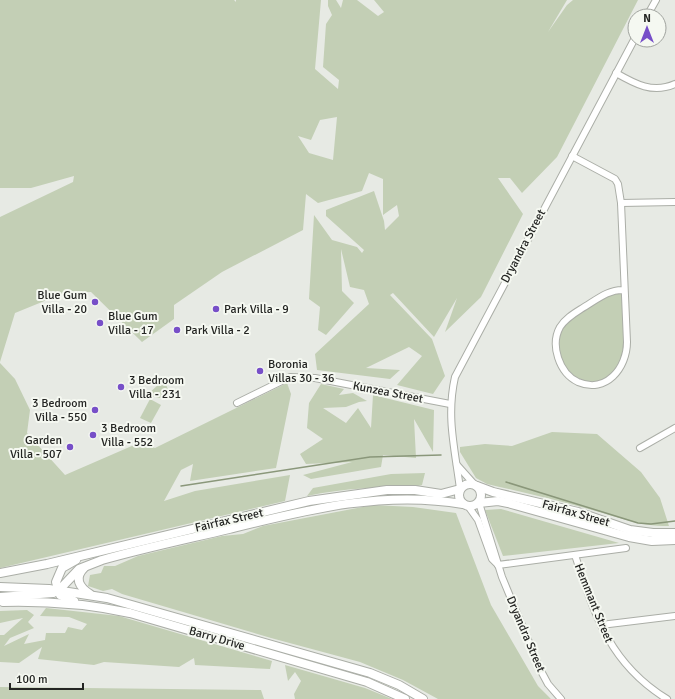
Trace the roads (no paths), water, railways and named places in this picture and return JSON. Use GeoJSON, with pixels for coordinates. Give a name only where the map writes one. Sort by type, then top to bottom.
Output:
{"type":"FeatureCollection","features":[{"type":"Feature","properties":{"kind":"main road"},"geometry":{"type":"LineString","coordinates":[[465,485],[476,485],[482,494],[479,503],[474,506],[465,505],[459,498],[460,489],[465,485]]}},
{"type":"Feature","properties":{"kind":"main road","name":"Fairfax Street"},"geometry":{"type":"LineString","coordinates":[[476,485],[493,492],[578,512],[630,530],[653,533],[675,533]]}},
{"type":"Feature","properties":{"kind":"main road","name":"Fairfax Street"},"geometry":{"type":"LineString","coordinates":[[0,573],[93,553],[309,501],[342,495],[404,489],[441,494],[460,489]]}},
{"type":"Feature","properties":{"kind":"main road","name":"Fairfax Street"},"geometry":{"type":"LineString","coordinates":[[58,590],[74,574],[87,565],[136,551],[338,504],[371,500],[404,499],[448,501],[465,505]]}},
{"type":"Feature","properties":{"kind":"main road","name":"Fairfax Street"},"geometry":{"type":"LineString","coordinates":[[479,503],[498,501],[508,503],[629,537],[652,541],[675,540]]}},
{"type":"Feature","properties":{"kind":"main road"},"geometry":{"type":"LineString","coordinates":[[93,553],[62,568],[56,580],[58,590],[62,596],[67,599],[100,607]]}},
{"type":"Feature","properties":{"kind":"main road"},"geometry":{"type":"LineString","coordinates":[[87,565],[80,573],[78,581],[84,589],[92,595]]}},
{"type":"Feature","properties":{"kind":"main road","name":"Barry Drive"},"geometry":{"type":"LineString","coordinates":[[0,587],[58,590],[92,595],[157,612],[370,674],[399,685],[423,699]]}},
{"type":"Feature","properties":{"kind":"main road"},"geometry":{"type":"LineString","coordinates":[[0,597],[43,595],[58,590]]}},
{"type":"Feature","properties":{"kind":"main road","name":"Barry Drive"},"geometry":{"type":"LineString","coordinates":[[0,602],[100,607],[140,616],[367,682],[406,699]]}},
{"type":"Feature","properties":{"kind":"street","name":"Dryandra Street"},"geometry":{"type":"LineString","coordinates":[[460,489],[450,427],[450,404],[454,382],[459,368],[630,48]]}},
{"type":"Feature","properties":{"kind":"street"},"geometry":{"type":"LineString","coordinates":[[616,74],[646,87],[664,88],[675,84]]}},
{"type":"Feature","properties":{"kind":"street"},"geometry":{"type":"LineString","coordinates":[[572,156],[615,179],[618,184],[621,203],[627,348],[623,366],[615,376],[603,383],[595,384],[578,382],[565,371],[559,359],[556,339],[561,326],[569,317],[607,293],[624,290]]}},
{"type":"Feature","properties":{"kind":"street"},"geometry":{"type":"LineString","coordinates":[[621,203],[675,202]]}},
{"type":"Feature","properties":{"kind":"street","name":"Kunzea Street"},"geometry":{"type":"LineString","coordinates":[[237,403],[290,378],[302,376],[450,404]]}},
{"type":"Feature","properties":{"kind":"street"},"geometry":{"type":"LineString","coordinates":[[640,448],[675,428]]}},
{"type":"Feature","properties":{"kind":"street"},"geometry":{"type":"LineString","coordinates":[[457,465],[476,485]]}},
{"type":"Feature","properties":{"kind":"street","name":"Dryandra Street"},"geometry":{"type":"LineString","coordinates":[[479,503],[497,557],[498,565],[541,671],[548,684],[561,699]]}},
{"type":"Feature","properties":{"kind":"street","name":"Dryandra Street"},"geometry":{"type":"LineString","coordinates":[[465,505],[478,520],[492,558],[498,565]]}},
{"type":"Feature","properties":{"kind":"street"},"geometry":{"type":"LineString","coordinates":[[498,565],[626,548]]}},
{"type":"Feature","properties":{"kind":"street","name":"Hemmant Street"},"geometry":{"type":"LineString","coordinates":[[575,555],[587,592],[610,645],[641,682],[667,699]]}},
{"type":"Feature","properties":{"kind":"street"},"geometry":{"type":"LineString","coordinates":[[601,625],[675,616]]}},
{"type":"Feature","properties":{"kind":"waterway"},"geometry":{"type":"LineString","coordinates":[[181,486],[370,457],[441,455]]}},
{"type":"Feature","properties":{"kind":"waterway"},"geometry":{"type":"LineString","coordinates":[[506,482],[638,523],[651,524],[675,521]]}},
{"type":"Feature","properties":{"kind":"place","name":"Blue Gum Villa - 20"},"geometry":{"type":"Point","coordinates":[95,302]}},
{"type":"Feature","properties":{"kind":"place","name":"Park Villa - 9"},"geometry":{"type":"Point","coordinates":[216,309]}},
{"type":"Feature","properties":{"kind":"place","name":"Blue Gum Villa - 17"},"geometry":{"type":"Point","coordinates":[100,323]}},
{"type":"Feature","properties":{"kind":"place","name":"Park Villa - 2"},"geometry":{"type":"Point","coordinates":[177,330]}},
{"type":"Feature","properties":{"kind":"place","name":"Boronia Villas 30 - 36"},"geometry":{"type":"Point","coordinates":[260,371]}},
{"type":"Feature","properties":{"kind":"place","name":"3 Bedroom Villa - 231"},"geometry":{"type":"Point","coordinates":[121,387]}},
{"type":"Feature","properties":{"kind":"place","name":"3 Bedroom Villa - 550"},"geometry":{"type":"Point","coordinates":[95,410]}},
{"type":"Feature","properties":{"kind":"place","name":"3 Bedroom Villa - 552"},"geometry":{"type":"Point","coordinates":[93,435]}},
{"type":"Feature","properties":{"kind":"place","name":"Garden Villa - 507"},"geometry":{"type":"Point","coordinates":[70,447]}}]}
